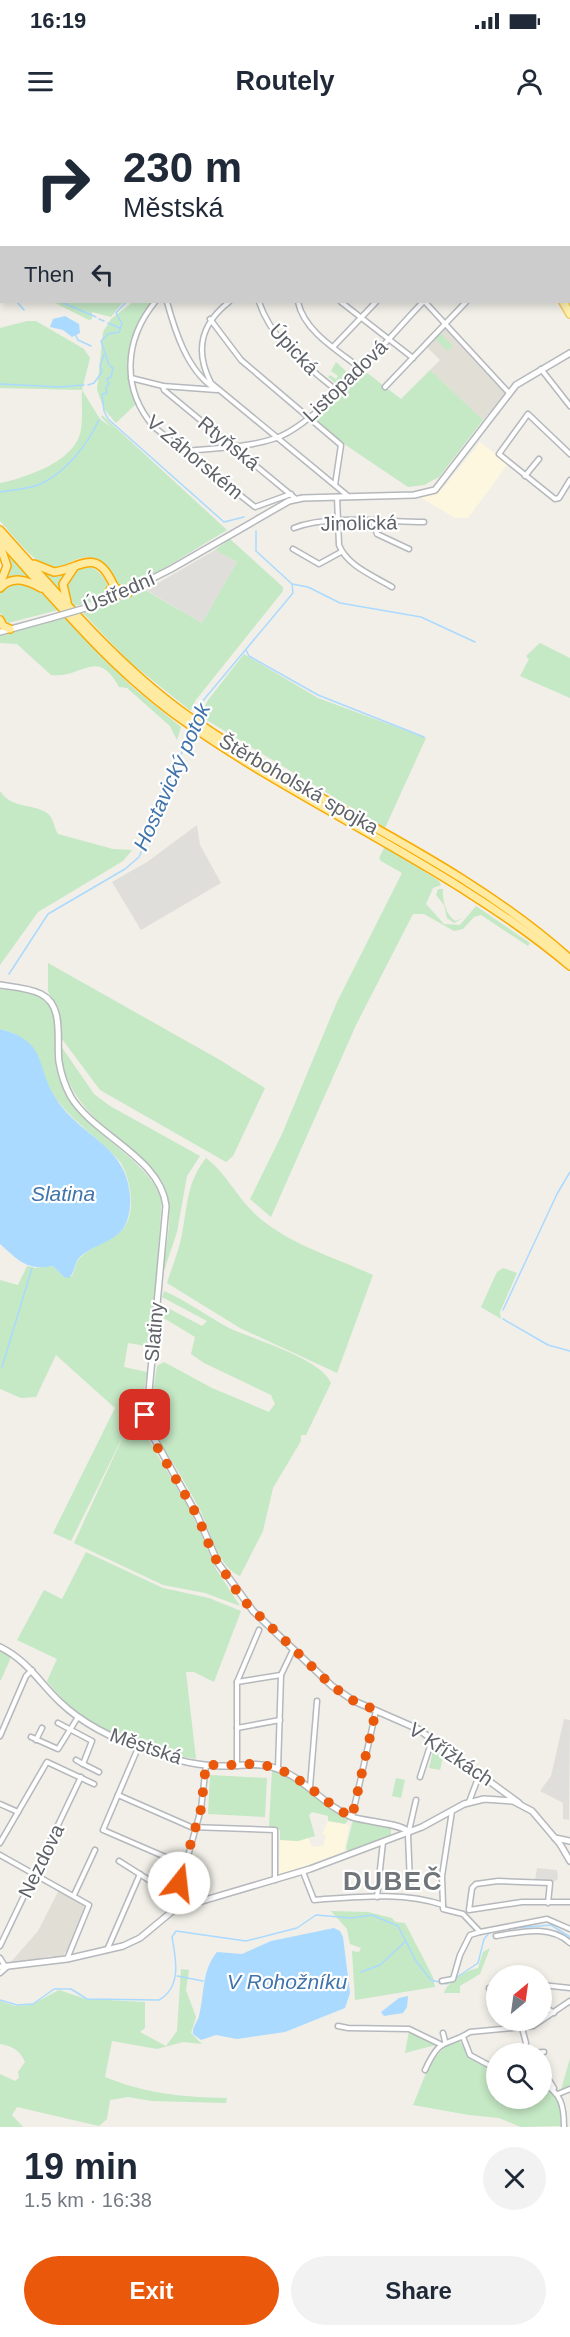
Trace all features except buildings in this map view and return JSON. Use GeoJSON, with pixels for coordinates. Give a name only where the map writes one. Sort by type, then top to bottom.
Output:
{"type":"FeatureCollection","features":[{"type":"Feature","properties":{"kind":"highway","name":"Štěrboholská spojka"},"geometry":{"type":"LineString","coordinates":[[0,530],[77,616],[130,670],[188,720]]}},
{"type":"Feature","properties":{"kind":"highway","name":"Štěrboholská spojka"},"geometry":{"type":"LineString","coordinates":[[0,539],[116,665],[188,720],[473,893],[570,966]]}},
{"type":"Feature","properties":{"kind":"highway"},"geometry":{"type":"LineString","coordinates":[[0,545],[7,563],[6,574],[0,586]]}},
{"type":"Feature","properties":{"kind":"highway"},"geometry":{"type":"LineString","coordinates":[[21,553],[50,572],[63,571],[81,562],[96,564],[105,572],[115,598]]}},
{"type":"Feature","properties":{"kind":"highway"},"geometry":{"type":"LineString","coordinates":[[77,616],[63,591],[65,579],[72,569],[83,565],[97,567],[106,577],[112,589]]}},
{"type":"Feature","properties":{"kind":"highway"},"geometry":{"type":"LineString","coordinates":[[0,586],[21,580],[39,587],[52,597]]}},
{"type":"Feature","properties":{"kind":"highway"},"geometry":{"type":"LineString","coordinates":[[112,589],[128,592]]}},
{"type":"Feature","properties":{"kind":"highway"},"geometry":{"type":"LineString","coordinates":[[101,603],[112,589]]}},
{"type":"Feature","properties":{"kind":"highway","name":"Štěrboholská spojka"},"geometry":{"type":"LineString","coordinates":[[197,726],[483,892],[531,926],[570,959]]}},
{"type":"Feature","properties":{"kind":"street","name":"V Záhorském"},"geometry":{"type":"LineString","coordinates":[[154,303],[135,339],[130,357],[130,378],[134,394],[143,413],[154,427],[255,507],[291,494]]}},
{"type":"Feature","properties":{"kind":"street"},"geometry":{"type":"LineString","coordinates":[[167,303],[173,323],[188,357],[211,387],[348,497]]}},
{"type":"Feature","properties":{"kind":"street"},"geometry":{"type":"LineString","coordinates":[[217,390],[206,372],[201,354],[202,336],[210,320],[228,303]]}},
{"type":"Feature","properties":{"kind":"street","name":"Úpická"},"geometry":{"type":"LineString","coordinates":[[259,303],[264,316],[284,344],[337,391]]}},
{"type":"Feature","properties":{"kind":"street"},"geometry":{"type":"LineString","coordinates":[[298,303],[306,321],[333,347],[360,368]]}},
{"type":"Feature","properties":{"kind":"street"},"geometry":{"type":"LineString","coordinates":[[342,303],[413,358]]}},
{"type":"Feature","properties":{"kind":"street"},"geometry":{"type":"LineString","coordinates":[[333,347],[375,303]]}},
{"type":"Feature","properties":{"kind":"street","name":"Listopadová"},"geometry":{"type":"LineString","coordinates":[[184,451],[233,447],[276,438],[309,418],[423,303]]}},
{"type":"Feature","properties":{"kind":"street"},"geometry":{"type":"LineString","coordinates":[[425,303],[509,393]]}},
{"type":"Feature","properties":{"kind":"street"},"geometry":{"type":"LineString","coordinates":[[385,387],[465,303]]}},
{"type":"Feature","properties":{"kind":"street"},"geometry":{"type":"LineString","coordinates":[[210,320],[241,360],[341,445],[335,486]]}},
{"type":"Feature","properties":{"kind":"street"},"geometry":{"type":"LineString","coordinates":[[296,499],[414,495],[435,490],[521,380],[570,353]]}},
{"type":"Feature","properties":{"kind":"street"},"geometry":{"type":"LineString","coordinates":[[540,369],[570,406]]}},
{"type":"Feature","properties":{"kind":"street"},"geometry":{"type":"LineString","coordinates":[[130,378],[162,387],[217,390]]}},
{"type":"Feature","properties":{"kind":"street","name":"Rtyňská"},"geometry":{"type":"LineString","coordinates":[[162,387],[296,499]]}},
{"type":"Feature","properties":{"kind":"street"},"geometry":{"type":"LineString","coordinates":[[570,454],[528,414],[499,454],[553,498],[559,498],[570,480]]}},
{"type":"Feature","properties":{"kind":"street"},"geometry":{"type":"LineString","coordinates":[[525,476],[539,459]]}},
{"type":"Feature","properties":{"kind":"street"},"geometry":{"type":"LineString","coordinates":[[337,497],[341,552],[354,564],[392,587]]}},
{"type":"Feature","properties":{"kind":"street","name":"Ústřední"},"geometry":{"type":"LineString","coordinates":[[2,628],[51,618],[115,598],[296,499]]}},
{"type":"Feature","properties":{"kind":"street","name":"Jinolická"},"geometry":{"type":"LineString","coordinates":[[294,528],[306,524],[338,522],[424,522]]}},
{"type":"Feature","properties":{"kind":"street"},"geometry":{"type":"LineString","coordinates":[[373,522],[377,534],[409,549]]}},
{"type":"Feature","properties":{"kind":"street"},"geometry":{"type":"LineString","coordinates":[[293,549],[319,564],[341,552]]}},
{"type":"Feature","properties":{"kind":"street","name":"Slatiny"},"geometry":{"type":"LineString","coordinates":[[0,985],[34,991],[47,998],[57,1018],[58,1059],[63,1081],[72,1098],[85,1114],[152,1173],[161,1186],[166,1206],[146,1424],[198,1517],[218,1563],[242,1599]]}},
{"type":"Feature","properties":{"kind":"street","name":"V Křížkách"},"geometry":{"type":"LineString","coordinates":[[242,1599],[332,1686],[354,1701],[411,1725],[535,1813],[567,1850],[570,1861]]}},
{"type":"Feature","properties":{"kind":"street"},"geometry":{"type":"LineString","coordinates":[[237,1766],[237,1682],[259,1630]]}},
{"type":"Feature","properties":{"kind":"street","name":"Městská"},"geometry":{"type":"LineString","coordinates":[[0,1647],[32,1670],[53,1696],[78,1717],[139,1747],[160,1755],[206,1764],[237,1766],[258,1764],[278,1769],[310,1787],[352,1817],[404,1828],[409,1832]]}},
{"type":"Feature","properties":{"kind":"street"},"geometry":{"type":"LineString","coordinates":[[278,1769],[281,1675],[292,1652]]}},
{"type":"Feature","properties":{"kind":"street"},"geometry":{"type":"LineString","coordinates":[[0,1736],[26,1677],[32,1670]]}},
{"type":"Feature","properties":{"kind":"street"},"geometry":{"type":"LineString","coordinates":[[237,1682],[281,1675]]}},
{"type":"Feature","properties":{"kind":"street"},"geometry":{"type":"LineString","coordinates":[[310,1787],[317,1701]]}},
{"type":"Feature","properties":{"kind":"street"},"geometry":{"type":"LineString","coordinates":[[352,1817],[376,1710]]}},
{"type":"Feature","properties":{"kind":"street"},"geometry":{"type":"LineString","coordinates":[[31,1737],[58,1749],[78,1717]]}},
{"type":"Feature","properties":{"kind":"street"},"geometry":{"type":"LineString","coordinates":[[237,1728],[280,1720]]}},
{"type":"Feature","properties":{"kind":"street"},"geometry":{"type":"LineString","coordinates":[[58,1723],[92,1741],[83,1764]]}},
{"type":"Feature","properties":{"kind":"street"},"geometry":{"type":"LineString","coordinates":[[36,1740],[42,1728]]}},
{"type":"Feature","properties":{"kind":"street"},"geometry":{"type":"LineString","coordinates":[[420,1777],[427,1748],[433,1739]]}},
{"type":"Feature","properties":{"kind":"street"},"geometry":{"type":"LineString","coordinates":[[139,1747],[103,1830],[184,1865]]}},
{"type":"Feature","properties":{"kind":"street"},"geometry":{"type":"LineString","coordinates":[[76,1760],[99,1772]]}},
{"type":"Feature","properties":{"kind":"street"},"geometry":{"type":"LineString","coordinates":[[0,1843],[49,1761],[94,1784]]}},
{"type":"Feature","properties":{"kind":"street"},"geometry":{"type":"LineString","coordinates":[[173,1910],[173,1901],[201,1809],[206,1764]]}},
{"type":"Feature","properties":{"kind":"street"},"geometry":{"type":"LineString","coordinates":[[469,1802],[480,1773]]}},
{"type":"Feature","properties":{"kind":"street","name":"Nezdova"},"geometry":{"type":"LineString","coordinates":[[0,1946],[81,1777]]}},
{"type":"Feature","properties":{"kind":"street"},"geometry":{"type":"LineString","coordinates":[[118,1795],[195,1828],[274,1829],[277,1833],[275,1880]]}},
{"type":"Feature","properties":{"kind":"street"},"geometry":{"type":"LineString","coordinates":[[4,1966],[67,1959],[107,1951],[140,1938],[173,1910],[303,1872],[409,1832],[469,1802],[489,1798],[519,1803]]}},
{"type":"Feature","properties":{"kind":"street"},"geometry":{"type":"LineString","coordinates":[[410,1883],[409,1832],[416,1800]]}},
{"type":"Feature","properties":{"kind":"street"},"geometry":{"type":"LineString","coordinates":[[0,1804],[18,1812]]}},
{"type":"Feature","properties":{"kind":"street"},"geometry":{"type":"LineString","coordinates":[[443,1907],[442,1876],[452,1811]]}},
{"type":"Feature","properties":{"kind":"street"},"geometry":{"type":"LineString","coordinates":[[555,1838],[570,1841]]}},
{"type":"Feature","properties":{"kind":"street"},"geometry":{"type":"LineString","coordinates":[[377,1897],[383,1842]]}},
{"type":"Feature","properties":{"kind":"street"},"geometry":{"type":"LineString","coordinates":[[74,1895],[95,1850]]}},
{"type":"Feature","properties":{"kind":"street"},"geometry":{"type":"LineString","coordinates":[[0,1855],[89,1905],[67,1959]]}},
{"type":"Feature","properties":{"kind":"street"},"geometry":{"type":"LineString","coordinates":[[119,1861],[160,1887],[173,1901]]}},
{"type":"Feature","properties":{"kind":"street"},"geometry":{"type":"LineString","coordinates":[[303,1872],[314,1900],[418,1898],[463,1914],[480,1932]]}},
{"type":"Feature","properties":{"kind":"street"},"geometry":{"type":"LineString","coordinates":[[107,1951],[140,1874]]}},
{"type":"Feature","properties":{"kind":"street"},"geometry":{"type":"LineString","coordinates":[[548,1903],[550,1883],[492,1881],[471,1888],[469,1910],[522,1902],[548,1903],[570,1902]]}},
{"type":"Feature","properties":{"kind":"street"},"geometry":{"type":"LineString","coordinates":[[442,1981],[453,1979],[460,1955],[470,1935],[547,1918],[570,1929]]}},
{"type":"Feature","properties":{"kind":"street"},"geometry":{"type":"LineString","coordinates":[[496,1936],[545,1931],[557,1934],[570,1943]]}},
{"type":"Feature","properties":{"kind":"street"},"geometry":{"type":"LineString","coordinates":[[0,1958],[4,1966]]}},
{"type":"Feature","properties":{"kind":"street"},"geometry":{"type":"LineString","coordinates":[[0,1973],[4,1966]]}},
{"type":"Feature","properties":{"kind":"street"},"geometry":{"type":"LineString","coordinates":[[552,1986],[570,1988]]}},
{"type":"Feature","properties":{"kind":"street"},"geometry":{"type":"LineString","coordinates":[[554,2013],[570,2001]]}},
{"type":"Feature","properties":{"kind":"street"},"geometry":{"type":"LineString","coordinates":[[338,2026],[409,2029],[440,2044]]}},
{"type":"Feature","properties":{"kind":"street"},"geometry":{"type":"LineString","coordinates":[[425,2070],[440,2044],[464,2037],[470,2032],[486,2031]]}},
{"type":"Feature","properties":{"kind":"street"},"geometry":{"type":"LineString","coordinates":[[523,2031],[526,2043]]}},
{"type":"Feature","properties":{"kind":"street"},"geometry":{"type":"LineString","coordinates":[[442,2032],[446,2041]]}},
{"type":"Feature","properties":{"kind":"street"},"geometry":{"type":"LineString","coordinates":[[464,2037],[470,2055],[486,2064]]}},
{"type":"Feature","properties":{"kind":"street"},"geometry":{"type":"LineString","coordinates":[[552,2084],[562,2100],[564,2127]]}},
{"type":"Feature","properties":{"kind":"street"},"geometry":{"type":"LineString","coordinates":[[552,2089],[557,2092],[570,2089]]}},
{"type":"Feature","properties":{"kind":"shaded area"},"geometry":{"type":"Polygon","coordinates":[[[445,327],[507,392],[483,420],[430,370],[440,360],[427,347],[445,327]]]}},
{"type":"Feature","properties":{"kind":"shaded area"},"geometry":{"type":"Polygon","coordinates":[[[480,442],[508,464],[468,518],[455,518],[420,497],[433,494],[444,487],[480,442]]]}},
{"type":"Feature","properties":{"kind":"shaded area"},"geometry":{"type":"Polygon","coordinates":[[[215,550],[237,562],[202,623],[146,590],[215,550]]]}},
{"type":"Feature","properties":{"kind":"shaded area"},"geometry":{"type":"Polygon","coordinates":[[[197,825],[200,845],[221,883],[141,930],[112,882],[147,862],[197,825]]]}},
{"type":"Feature","properties":{"kind":"shaded area"},"geometry":{"type":"Polygon","coordinates":[[[564,1719],[570,1720],[569,1820],[563,1819],[563,1803],[540,1791],[551,1776],[564,1719]]]}},
{"type":"Feature","properties":{"kind":"shaded area"},"geometry":{"type":"Polygon","coordinates":[[[328,1821],[349,1825],[344,1852],[279,1875],[280,1840],[298,1841],[308,1838],[312,1847],[323,1846],[326,1835],[322,1834],[328,1821]]]}},
{"type":"Feature","properties":{"kind":"shaded area"},"geometry":{"type":"Polygon","coordinates":[[[537,1868],[557,1870],[558,1879],[553,1882],[535,1880],[537,1868]]]}},
{"type":"Feature","properties":{"kind":"shaded area"},"geometry":{"type":"Polygon","coordinates":[[[59,1890],[81,1903],[89,1912],[70,1953],[66,1951],[63,1956],[56,1958],[50,1956],[10,1963],[38,1931],[59,1890]]]}},
{"type":"Feature","properties":{"kind":"green space"},"geometry":{"type":"Polygon","coordinates":[[[55,303],[122,303],[111,317],[92,312],[92,319],[89,320],[55,303]]]}},
{"type":"Feature","properties":{"kind":"green space"},"geometry":{"type":"Polygon","coordinates":[[[132,303],[153,303],[140,328],[132,350],[131,374],[137,403],[116,423],[104,409],[97,390],[103,332],[111,319],[132,303]]]}},
{"type":"Feature","properties":{"kind":"green space"},"geometry":{"type":"Polygon","coordinates":[[[36,321],[84,349],[90,358],[82,390],[0,388],[0,328],[36,321]]]}},
{"type":"Feature","properties":{"kind":"green space"},"geometry":{"type":"Polygon","coordinates":[[[440,333],[453,346],[448,351],[435,339],[440,333]]]}},
{"type":"Feature","properties":{"kind":"green space"},"geometry":{"type":"Polygon","coordinates":[[[336,362],[350,375],[339,386],[328,377],[330,375],[336,379],[338,376],[331,371],[336,362]]]}},
{"type":"Feature","properties":{"kind":"green space"},"geometry":{"type":"Polygon","coordinates":[[[362,369],[401,399],[430,370],[483,420],[439,477],[424,485],[408,487],[347,446],[313,418],[362,369]]]}},
{"type":"Feature","properties":{"kind":"green space"},"geometry":{"type":"Polygon","coordinates":[[[82,390],[100,419],[112,428],[101,417],[102,415],[227,530],[163,569],[125,588],[116,582],[103,565],[89,557],[57,567],[45,565],[24,548],[0,521],[0,483],[45,468],[56,462],[74,446],[81,426],[82,390]]]}},
{"type":"Feature","properties":{"kind":"green space"},"geometry":{"type":"Polygon","coordinates":[[[230,539],[283,587],[283,591],[195,701],[191,711],[127,660],[83,613],[145,590],[202,623],[237,562],[215,550],[230,539]]]}},
{"type":"Feature","properties":{"kind":"green space"},"geometry":{"type":"Polygon","coordinates":[[[8,553],[31,579],[20,576],[8,578],[11,564],[8,553]]]}},
{"type":"Feature","properties":{"kind":"green space"},"geometry":{"type":"Polygon","coordinates":[[[88,566],[105,579],[108,589],[102,598],[96,601],[74,606],[65,588],[73,570],[88,566]]]}},
{"type":"Feature","properties":{"kind":"green space"},"geometry":{"type":"Polygon","coordinates":[[[44,574],[63,574],[60,592],[44,574]]]}},
{"type":"Feature","properties":{"kind":"green space"},"geometry":{"type":"Polygon","coordinates":[[[17,582],[37,588],[58,610],[8,623],[0,613],[0,592],[6,586],[17,582]]]}},
{"type":"Feature","properties":{"kind":"green space"},"geometry":{"type":"Polygon","coordinates":[[[64,617],[131,686],[181,727],[177,740],[170,726],[127,688],[119,687],[103,668],[88,667],[72,673],[51,675],[17,644],[0,643],[0,635],[64,617]]]}},
{"type":"Feature","properties":{"kind":"green space"},"geometry":{"type":"Polygon","coordinates":[[[540,643],[570,658],[570,698],[520,676],[529,659],[526,656],[540,643]]]}},
{"type":"Feature","properties":{"kind":"green space"},"geometry":{"type":"Polygon","coordinates":[[[244,654],[318,698],[426,738],[385,828],[200,716],[208,700],[244,654]]]}},
{"type":"Feature","properties":{"kind":"green space"},"geometry":{"type":"Polygon","coordinates":[[[0,791],[10,801],[47,813],[58,834],[113,849],[132,850],[123,861],[38,912],[0,965],[0,791]]]}},
{"type":"Feature","properties":{"kind":"green space"},"geometry":{"type":"Polygon","coordinates":[[[388,839],[484,896],[538,937],[483,897],[388,839]]]}},
{"type":"Feature","properties":{"kind":"green space"},"geometry":{"type":"Polygon","coordinates":[[[385,846],[439,881],[441,885],[433,888],[426,904],[444,924],[460,925],[476,906],[530,943],[528,946],[481,915],[474,917],[463,929],[454,931],[424,914],[413,914],[356,1025],[271,1217],[250,1199],[282,1134],[337,1002],[402,873],[379,858],[385,846]]]}},
{"type":"Feature","properties":{"kind":"green space"},"geometry":{"type":"Polygon","coordinates":[[[438,889],[443,889],[445,907],[449,915],[455,921],[463,918],[454,923],[447,918],[444,905],[436,895],[438,889]]]}},
{"type":"Feature","properties":{"kind":"green space"},"geometry":{"type":"Polygon","coordinates":[[[48,963],[220,1060],[265,1088],[233,1156],[226,1162],[100,1090],[62,1039],[61,1020],[48,991],[48,963]]]}},
{"type":"Feature","properties":{"kind":"green space"},"geometry":{"type":"Polygon","coordinates":[[[0,989],[31,993],[47,1003],[54,1018],[56,1070],[67,1095],[89,1122],[142,1170],[162,1198],[151,1347],[128,1343],[124,1367],[147,1372],[142,1404],[143,1425],[148,1439],[191,1512],[216,1569],[240,1606],[205,1593],[163,1585],[74,1543],[127,1428],[71,1541],[53,1533],[115,1408],[56,1355],[36,1397],[21,1398],[0,1389],[0,1280],[18,1285],[27,1266],[35,1268],[53,1266],[64,1277],[72,1276],[83,1255],[122,1230],[130,1215],[131,1197],[125,1170],[121,1163],[58,1101],[38,1058],[25,1041],[15,1034],[0,1029],[0,989]]]}},
{"type":"Feature","properties":{"kind":"green space"},"geometry":{"type":"Polygon","coordinates":[[[61,1046],[94,1094],[110,1106],[200,1156],[187,1176],[177,1232],[161,1280],[169,1224],[169,1202],[165,1187],[145,1163],[85,1108],[68,1080],[61,1046]]]}},
{"type":"Feature","properties":{"kind":"green space"},"geometry":{"type":"Polygon","coordinates":[[[206,1158],[266,1224],[295,1241],[373,1275],[337,1373],[240,1328],[167,1283],[181,1240],[191,1186],[206,1158]]]}},
{"type":"Feature","properties":{"kind":"green space"},"geometry":{"type":"Polygon","coordinates":[[[503,1268],[517,1273],[500,1312],[501,1319],[481,1307],[497,1272],[503,1268]]]}},
{"type":"Feature","properties":{"kind":"green space"},"geometry":{"type":"Polygon","coordinates":[[[164,1291],[229,1328],[301,1358],[325,1374],[331,1383],[306,1435],[301,1435],[301,1441],[273,1488],[263,1531],[240,1576],[225,1564],[219,1555],[198,1506],[151,1431],[149,1418],[157,1366],[164,1362],[212,1388],[269,1412],[275,1404],[271,1395],[204,1363],[191,1354],[195,1337],[162,1317],[161,1308],[164,1306],[202,1326],[207,1321],[162,1297],[164,1291]]]}},
{"type":"Feature","properties":{"kind":"green space"},"geometry":{"type":"Polygon","coordinates":[[[86,1552],[163,1588],[209,1598],[241,1611],[214,1682],[194,1672],[186,1672],[196,1759],[154,1749],[95,1724],[61,1697],[47,1681],[57,1659],[17,1640],[44,1590],[62,1599],[86,1552]]]}},
{"type":"Feature","properties":{"kind":"green space"},"geometry":{"type":"Polygon","coordinates":[[[0,1649],[12,1655],[1,1680],[0,1680],[0,1649]]]}},
{"type":"Feature","properties":{"kind":"green space"},"geometry":{"type":"Polygon","coordinates":[[[433,1751],[444,1753],[440,1770],[429,1768],[433,1751]]]}},
{"type":"Feature","properties":{"kind":"green space"},"geometry":{"type":"Polygon","coordinates":[[[272,1770],[295,1780],[349,1819],[345,1824],[328,1821],[328,1816],[312,1812],[309,1815],[315,1836],[298,1841],[280,1840],[280,1830],[269,1826],[272,1770]]]}},
{"type":"Feature","properties":{"kind":"green space"},"geometry":{"type":"Polygon","coordinates":[[[210,1775],[267,1778],[265,1817],[208,1814],[210,1775]]]}},
{"type":"Feature","properties":{"kind":"green space"},"geometry":{"type":"Polygon","coordinates":[[[396,1778],[405,1780],[401,1798],[392,1796],[396,1778]]]}},
{"type":"Feature","properties":{"kind":"green space"},"geometry":{"type":"Polygon","coordinates":[[[353,1820],[391,1828],[391,1836],[349,1853],[346,1848],[353,1820]]]}},
{"type":"Feature","properties":{"kind":"green space"},"geometry":{"type":"Polygon","coordinates":[[[331,1911],[368,1912],[392,1918],[395,1922],[405,1923],[433,1977],[435,1987],[355,2000],[352,1951],[359,1952],[361,1948],[350,1944],[347,1929],[331,1911]]]}},
{"type":"Feature","properties":{"kind":"green space"},"geometry":{"type":"Polygon","coordinates":[[[490,1948],[480,1974],[460,1986],[460,1993],[444,1993],[449,1984],[458,1977],[478,1968],[483,1952],[490,1948]]]}},
{"type":"Feature","properties":{"kind":"green space"},"geometry":{"type":"Polygon","coordinates":[[[181,1969],[189,1970],[186,1990],[196,2017],[191,2033],[202,2044],[183,2042],[157,2049],[112,2041],[105,2077],[165,2094],[227,2098],[226,2103],[152,2101],[128,2097],[110,2100],[107,2119],[99,2126],[17,2107],[12,2115],[23,2127],[0,2127],[0,2074],[15,2081],[19,2078],[18,2072],[25,2062],[15,2049],[0,2044],[0,2001],[15,2006],[31,2005],[59,1990],[86,1999],[145,2002],[145,2028],[140,2032],[166,2046],[177,2031],[181,1969]]]}},
{"type":"Feature","properties":{"kind":"green space"},"geometry":{"type":"Polygon","coordinates":[[[409,2031],[427,2037],[436,2045],[405,2053],[409,2031]]]}},
{"type":"Feature","properties":{"kind":"green space"},"geometry":{"type":"Polygon","coordinates":[[[459,2040],[472,2060],[486,2066],[486,2109],[552,2109],[552,2094],[560,2101],[561,2126],[521,2127],[499,2118],[413,2105],[430,2066],[441,2051],[459,2040]]]}},
{"type":"Feature","properties":{"kind":"green space"},"geometry":{"type":"Polygon","coordinates":[[[570,2058],[570,2087],[561,2090],[570,2058]]]}},
{"type":"Feature","properties":{"kind":"water"},"geometry":{"type":"Polygon","coordinates":[[[65,316],[79,324],[80,333],[72,337],[63,330],[50,327],[53,319],[65,316]]]}},
{"type":"Feature","properties":{"kind":"water","name":"Slatina"},"geometry":{"type":"Polygon","coordinates":[[[0,1029],[16,1034],[34,1048],[57,1100],[67,1113],[111,1153],[127,1178],[130,1204],[124,1227],[112,1239],[79,1258],[69,1278],[64,1277],[53,1266],[30,1266],[0,1244],[0,1029]]]}},
{"type":"Feature","properties":{"kind":"water","name":"V Rohožníku"},"geometry":{"type":"Polygon","coordinates":[[[334,1928],[340,1931],[343,1937],[350,1993],[345,2008],[285,2032],[237,2039],[216,2035],[201,2040],[193,2034],[199,2016],[208,1967],[217,1952],[242,1954],[271,1941],[334,1928]]]}},
{"type":"Feature","properties":{"kind":"water"},"geometry":{"type":"Polygon","coordinates":[[[408,1996],[407,2007],[403,2013],[384,2016],[381,2012],[399,1998],[408,1996]]]}},
{"type":"Feature","properties":{"kind":"waterway"},"geometry":{"type":"LineString","coordinates":[[18,303],[24,310]]}},
{"type":"Feature","properties":{"kind":"waterway"},"geometry":{"type":"LineString","coordinates":[[63,303],[96,317]]}},
{"type":"Feature","properties":{"kind":"waterway","name":"Hostavický potok"},"geometry":{"type":"LineString","coordinates":[[125,303],[116,313],[122,324],[119,332],[108,334],[101,341],[109,365],[113,368],[111,377],[107,379],[109,384],[106,387],[107,393],[102,394],[104,411],[108,419],[224,522],[244,517]]}},
{"type":"Feature","properties":{"kind":"waterway"},"geometry":{"type":"LineString","coordinates":[[99,319],[104,321]]}},
{"type":"Feature","properties":{"kind":"waterway"},"geometry":{"type":"LineString","coordinates":[[108,323],[120,328]]}},
{"type":"Feature","properties":{"kind":"waterway"},"geometry":{"type":"LineString","coordinates":[[75,334],[78,340],[91,346]]}},
{"type":"Feature","properties":{"kind":"waterway"},"geometry":{"type":"LineString","coordinates":[[88,385],[94,383],[102,372],[100,366],[104,355]]}},
{"type":"Feature","properties":{"kind":"waterway"},"geometry":{"type":"LineString","coordinates":[[0,384],[60,387],[84,385]]}},
{"type":"Feature","properties":{"kind":"waterway"},"geometry":{"type":"LineString","coordinates":[[0,492],[38,485],[57,474],[82,449],[99,420]]}},
{"type":"Feature","properties":{"kind":"waterway","name":"Hostavický potok"},"geometry":{"type":"LineString","coordinates":[[196,717],[201,703],[293,593],[292,584],[256,551],[256,531]]}},
{"type":"Feature","properties":{"kind":"waterway"},"geometry":{"type":"LineString","coordinates":[[292,584],[308,587],[340,603],[421,617],[475,642]]}},
{"type":"Feature","properties":{"kind":"waterway"},"geometry":{"type":"LineString","coordinates":[[246,650],[249,656],[318,695],[424,737]]}},
{"type":"Feature","properties":{"kind":"waterway","name":"Hostavický potok"},"geometry":{"type":"LineString","coordinates":[[9,974],[48,914],[125,869],[139,857],[191,730]]}},
{"type":"Feature","properties":{"kind":"waterway"},"geometry":{"type":"LineString","coordinates":[[503,1310],[557,1194],[570,1172]]}},
{"type":"Feature","properties":{"kind":"waterway"},"geometry":{"type":"LineString","coordinates":[[2,1367],[32,1268]]}},
{"type":"Feature","properties":{"kind":"waterway"},"geometry":{"type":"LineString","coordinates":[[503,1319],[548,1345],[570,1351]]}},
{"type":"Feature","properties":{"kind":"waterway"},"geometry":{"type":"LineString","coordinates":[[0,2000],[17,2005],[33,2004],[54,1989],[71,1989],[87,1999],[159,2000],[171,1988],[176,1972],[172,1937],[176,1931],[246,1941],[297,1928],[316,1915],[351,1918],[372,1915],[398,1926],[416,1961],[431,1980],[447,1984],[478,1963],[484,1939],[490,1932]]}},
{"type":"Feature","properties":{"kind":"waterway"},"geometry":{"type":"LineString","coordinates":[[503,1929],[551,1925],[570,1937]]}},
{"type":"Feature","properties":{"kind":"waterway"},"geometry":{"type":"LineString","coordinates":[[361,1972],[380,1965],[406,1941]]}},
{"type":"Feature","properties":{"kind":"waterway"},"geometry":{"type":"LineString","coordinates":[[177,1976],[203,1981]]}},
{"type":"Feature","properties":{"kind":"district","name":"DUBEČ"},"geometry":{"type":"Point","coordinates":[393,1881]}},
{"type":"Feature","properties":{"kind":"route"},"geometry":{"type":"LineString","coordinates":[[145,1415],[149,1433],[198,1517],[213,1555],[242,1599],[332,1686],[354,1701],[376,1710],[352,1817],[338,1810],[302,1781],[278,1769],[258,1764],[214,1766],[206,1764],[201,1809],[179,1883]]}}]}
